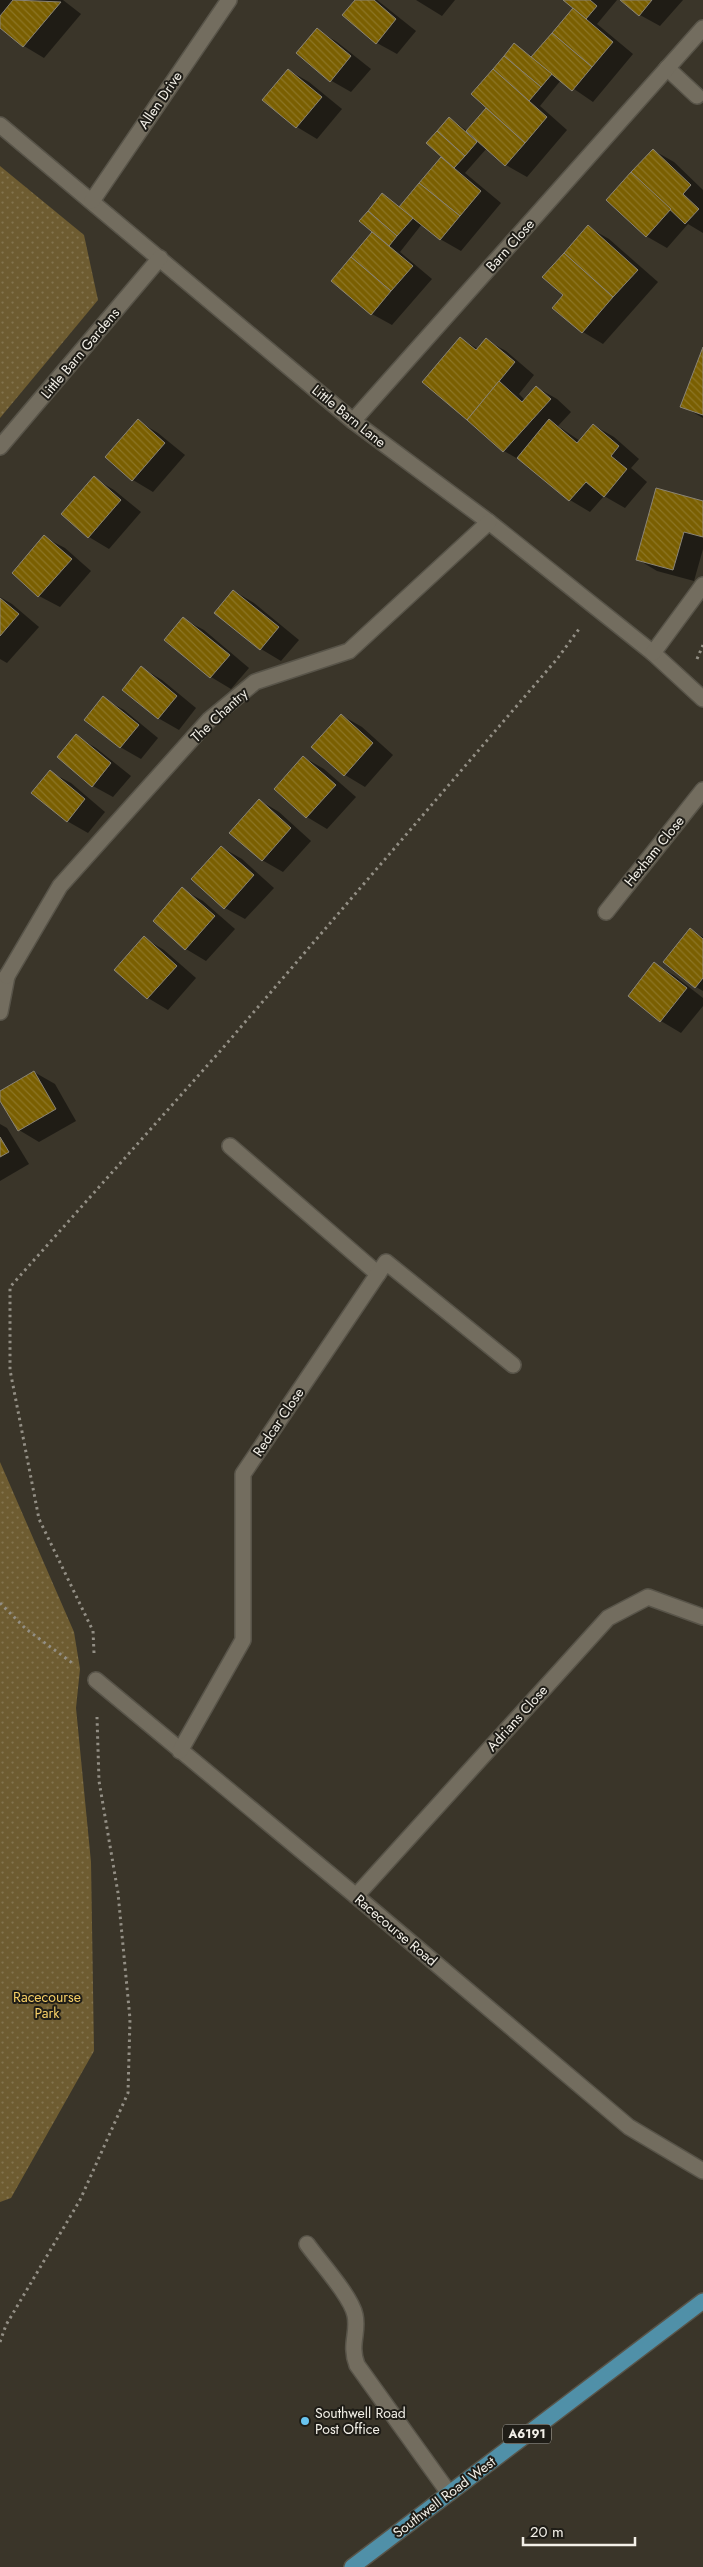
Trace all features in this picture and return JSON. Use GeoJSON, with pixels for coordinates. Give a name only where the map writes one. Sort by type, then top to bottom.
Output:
{"type":"FeatureCollection","features":[{"type":"Feature","properties":{"kind":"main road","name":"Southwell Road West"},"geometry":{"type":"LineString","coordinates":[[352,2567],[703,2301]]}},
{"type":"Feature","properties":{"kind":"street","name":"Allen Drive"},"geometry":{"type":"LineString","coordinates":[[92,201],[229,0]]}},
{"type":"Feature","properties":{"kind":"street","name":"Barn Close"},"geometry":{"type":"LineString","coordinates":[[353,421],[703,28]]}},
{"type":"Feature","properties":{"kind":"street"},"geometry":{"type":"LineString","coordinates":[[667,68],[697,96]]}},
{"type":"Feature","properties":{"kind":"street","name":"Little Barn Lane"},"geometry":{"type":"LineString","coordinates":[[0,125],[353,421],[489,522],[594,608],[653,653],[703,699]]}},
{"type":"Feature","properties":{"kind":"street","name":"Little Barn Gardens"},"geometry":{"type":"LineString","coordinates":[[0,447],[160,258]]}},
{"type":"Feature","properties":{"kind":"street","name":"The Chantry"},"geometry":{"type":"LineString","coordinates":[[0,1012],[7,976],[60,886],[209,720],[255,682],[348,651],[489,522]]}},
{"type":"Feature","properties":{"kind":"street"},"geometry":{"type":"LineString","coordinates":[[653,653],[703,584]]}},
{"type":"Feature","properties":{"kind":"street","name":"Hexham Close"},"geometry":{"type":"LineString","coordinates":[[606,912],[703,790]]}},
{"type":"Feature","properties":{"kind":"street"},"geometry":{"type":"LineString","coordinates":[[230,1146],[378,1274],[386,1262],[513,1365]]}},
{"type":"Feature","properties":{"kind":"street","name":"Redcar Close"},"geometry":{"type":"LineString","coordinates":[[180,1751],[243,1640],[243,1474],[378,1274]]}},
{"type":"Feature","properties":{"kind":"street","name":"Adrians Close"},"geometry":{"type":"LineString","coordinates":[[356,1896],[608,1618],[648,1597],[703,1616]]}},
{"type":"Feature","properties":{"kind":"street","name":"Racecourse Road"},"geometry":{"type":"LineString","coordinates":[[96,1680],[356,1896],[629,2127],[703,2170]]}},
{"type":"Feature","properties":{"kind":"street"},"geometry":{"type":"LineString","coordinates":[[307,2244],[349,2302],[356,2315],[353,2356],[357,2365],[449,2493]]}},
{"type":"Feature","properties":{"kind":"path"},"geometry":{"type":"LineString","coordinates":[[0,2342],[6,2325],[80,2200],[128,2093],[130,2019],[118,1893],[99,1781],[93,1631],[39,1519],[10,1370],[10,1287],[222,1049],[557,658],[594,608]]}},
{"type":"Feature","properties":{"kind":"path"},"geometry":{"type":"LineString","coordinates":[[0,1603],[26,1629],[96,1680]]}},
{"type":"Feature","properties":{"kind":"green space"},"geometry":{"type":"Polygon","coordinates":[[[0,166],[84,235],[98,300],[0,418],[0,166]]]}},
{"type":"Feature","properties":{"kind":"green space","name":"Racecourse Park"},"geometry":{"type":"Polygon","coordinates":[[[0,1462],[74,1632],[80,1669],[76,1708],[91,1862],[94,2051],[11,2198],[0,2202],[0,1462]]]}},
{"type":"Feature","properties":{"kind":"building"},"geometry":{"type":"Polygon","coordinates":[[[13,0],[61,2],[23,47],[0,28],[0,16],[13,0]]]}},
{"type":"Feature","properties":{"kind":"building"},"geometry":{"type":"Polygon","coordinates":[[[355,0],[374,0],[396,19],[376,44],[342,15],[355,0]]]}},
{"type":"Feature","properties":{"kind":"building"},"geometry":{"type":"Polygon","coordinates":[[[563,0],[590,0],[597,6],[586,19],[563,0]]]}},
{"type":"Feature","properties":{"kind":"building"},"geometry":{"type":"Polygon","coordinates":[[[620,0],[652,0],[639,16],[620,0]]]}},
{"type":"Feature","properties":{"kind":"building"},"geometry":{"type":"Polygon","coordinates":[[[573,8],[613,42],[592,67],[552,33],[573,8]]]}},
{"type":"Feature","properties":{"kind":"building"},"geometry":{"type":"Polygon","coordinates":[[[317,28],[351,56],[330,82],[296,53],[317,28]]]}},
{"type":"Feature","properties":{"kind":"building"},"geometry":{"type":"Polygon","coordinates":[[[552,33],[592,67],[572,91],[531,57],[552,33]]]}},
{"type":"Feature","properties":{"kind":"building"},"geometry":{"type":"Polygon","coordinates":[[[514,43],[552,74],[541,87],[504,56],[514,43]]]}},
{"type":"Feature","properties":{"kind":"building"},"geometry":{"type":"Polygon","coordinates":[[[504,56],[541,87],[529,101],[493,69],[504,56]]]}},
{"type":"Feature","properties":{"kind":"building"},"geometry":{"type":"Polygon","coordinates":[[[288,69],[322,97],[296,128],[262,100],[288,69]]]}},
{"type":"Feature","properties":{"kind":"building"},"geometry":{"type":"Polygon","coordinates":[[[493,69],[547,117],[525,143],[471,94],[493,69]]]}},
{"type":"Feature","properties":{"kind":"building"},"geometry":{"type":"Polygon","coordinates":[[[486,108],[525,143],[505,166],[466,131],[486,108]]]}},
{"type":"Feature","properties":{"kind":"building"},"geometry":{"type":"Polygon","coordinates":[[[449,117],[477,142],[465,156],[437,131],[449,117]]]}},
{"type":"Feature","properties":{"kind":"building"},"geometry":{"type":"Polygon","coordinates":[[[437,131],[465,156],[454,168],[426,143],[437,131]]]}},
{"type":"Feature","properties":{"kind":"building"},"geometry":{"type":"Polygon","coordinates":[[[653,149],[691,185],[683,194],[699,209],[685,224],[631,172],[653,149]]]}},
{"type":"Feature","properties":{"kind":"building"},"geometry":{"type":"Polygon","coordinates":[[[441,157],[481,191],[460,216],[419,183],[441,157]]]}},
{"type":"Feature","properties":{"kind":"building"},"geometry":{"type":"Polygon","coordinates":[[[631,172],[671,209],[646,237],[606,200],[631,172]]]}},
{"type":"Feature","properties":{"kind":"building"},"geometry":{"type":"Polygon","coordinates":[[[419,183],[460,216],[440,240],[399,207],[419,183]]]}},
{"type":"Feature","properties":{"kind":"building"},"geometry":{"type":"Polygon","coordinates":[[[382,193],[413,218],[397,236],[368,211],[382,193]]]}},
{"type":"Feature","properties":{"kind":"building"},"geometry":{"type":"Polygon","coordinates":[[[368,211],[397,236],[389,246],[359,221],[368,211]]]}},
{"type":"Feature","properties":{"kind":"building"},"geometry":{"type":"Polygon","coordinates":[[[588,225],[638,270],[613,297],[564,253],[588,225]]]}},
{"type":"Feature","properties":{"kind":"building"},"geometry":{"type":"Polygon","coordinates":[[[372,232],[413,266],[391,291],[351,257],[372,232]]]}},
{"type":"Feature","properties":{"kind":"building"},"geometry":{"type":"Polygon","coordinates":[[[564,253],[613,297],[582,333],[552,308],[563,295],[542,277],[564,253]]]}},
{"type":"Feature","properties":{"kind":"building"},"geometry":{"type":"Polygon","coordinates":[[[351,257],[391,291],[371,315],[331,281],[351,257]]]}},
{"type":"Feature","properties":{"kind":"building"},"geometry":{"type":"Polygon","coordinates":[[[460,337],[476,350],[486,338],[515,362],[467,420],[422,382],[460,337]]]}},
{"type":"Feature","properties":{"kind":"building"},"geometry":{"type":"Polygon","coordinates":[[[703,347],[703,415],[680,407],[703,347]]]}},
{"type":"Feature","properties":{"kind":"building"},"geometry":{"type":"Polygon","coordinates":[[[499,381],[522,402],[536,386],[551,399],[503,452],[467,420],[499,381]]]}},
{"type":"Feature","properties":{"kind":"building"},"geometry":{"type":"Polygon","coordinates":[[[138,419],[165,443],[132,481],[105,457],[138,419]]]}},
{"type":"Feature","properties":{"kind":"building"},"geometry":{"type":"Polygon","coordinates":[[[549,419],[577,443],[593,424],[619,446],[611,456],[627,469],[604,497],[586,482],[569,501],[517,458],[549,419]]]}},
{"type":"Feature","properties":{"kind":"building"},"geometry":{"type":"Polygon","coordinates":[[[94,476],[121,500],[88,538],[61,514],[94,476]]]}},
{"type":"Feature","properties":{"kind":"building"},"geometry":{"type":"Polygon","coordinates":[[[656,488],[703,501],[703,537],[684,532],[673,570],[636,560],[656,488]]]}},
{"type":"Feature","properties":{"kind":"building"},"geometry":{"type":"Polygon","coordinates":[[[44,535],[72,559],[38,597],[12,573],[44,535]]]}},
{"type":"Feature","properties":{"kind":"building"},"geometry":{"type":"Polygon","coordinates":[[[233,590],[279,627],[260,650],[214,613],[233,590]]]}},
{"type":"Feature","properties":{"kind":"building"},"geometry":{"type":"Polygon","coordinates":[[[0,598],[19,614],[0,636],[0,598]]]}},
{"type":"Feature","properties":{"kind":"building"},"geometry":{"type":"Polygon","coordinates":[[[183,617],[230,655],[210,678],[164,640],[183,617]]]}},
{"type":"Feature","properties":{"kind":"building"},"geometry":{"type":"Polygon","coordinates":[[[141,666],[177,696],[158,719],[122,690],[141,666]]]}},
{"type":"Feature","properties":{"kind":"building"},"geometry":{"type":"Polygon","coordinates":[[[103,696],[139,725],[120,748],[84,720],[103,696]]]}},
{"type":"Feature","properties":{"kind":"building"},"geometry":{"type":"Polygon","coordinates":[[[341,714],[373,743],[344,776],[311,747],[341,714]]]}},
{"type":"Feature","properties":{"kind":"building"},"geometry":{"type":"Polygon","coordinates":[[[76,734],[111,763],[92,787],[57,757],[76,734]]]}},
{"type":"Feature","properties":{"kind":"building"},"geometry":{"type":"Polygon","coordinates":[[[303,756],[336,785],[306,818],[274,789],[303,756]]]}},
{"type":"Feature","properties":{"kind":"building"},"geometry":{"type":"Polygon","coordinates":[[[50,770],[85,799],[67,822],[31,793],[50,770]]]}},
{"type":"Feature","properties":{"kind":"building"},"geometry":{"type":"Polygon","coordinates":[[[259,799],[291,828],[262,861],[229,833],[259,799]]]}},
{"type":"Feature","properties":{"kind":"building"},"geometry":{"type":"Polygon","coordinates":[[[221,846],[254,875],[224,909],[191,879],[221,846]]]}},
{"type":"Feature","properties":{"kind":"building"},"geometry":{"type":"Polygon","coordinates":[[[182,887],[215,916],[185,950],[153,921],[182,887]]]}},
{"type":"Feature","properties":{"kind":"building"},"geometry":{"type":"Polygon","coordinates":[[[690,928],[703,939],[703,978],[695,988],[663,962],[690,928]]]}},
{"type":"Feature","properties":{"kind":"building"},"geometry":{"type":"Polygon","coordinates":[[[144,936],[177,966],[147,999],[114,970],[144,936]]]}},
{"type":"Feature","properties":{"kind":"building"},"geometry":{"type":"Polygon","coordinates":[[[654,962],[687,988],[660,1022],[628,996],[654,962]]]}},
{"type":"Feature","properties":{"kind":"building"},"geometry":{"type":"Polygon","coordinates":[[[34,1071],[56,1109],[18,1131],[0,1101],[0,1091],[34,1071]]]}},
{"type":"Feature","properties":{"kind":"building"},"geometry":{"type":"Polygon","coordinates":[[[0,1137],[9,1152],[0,1157],[0,1137]]]}},
{"type":"Feature","properties":{"kind":"place","name":"Southwell Road Post Office"},"geometry":{"type":"Point","coordinates":[305,2421]}}]}
